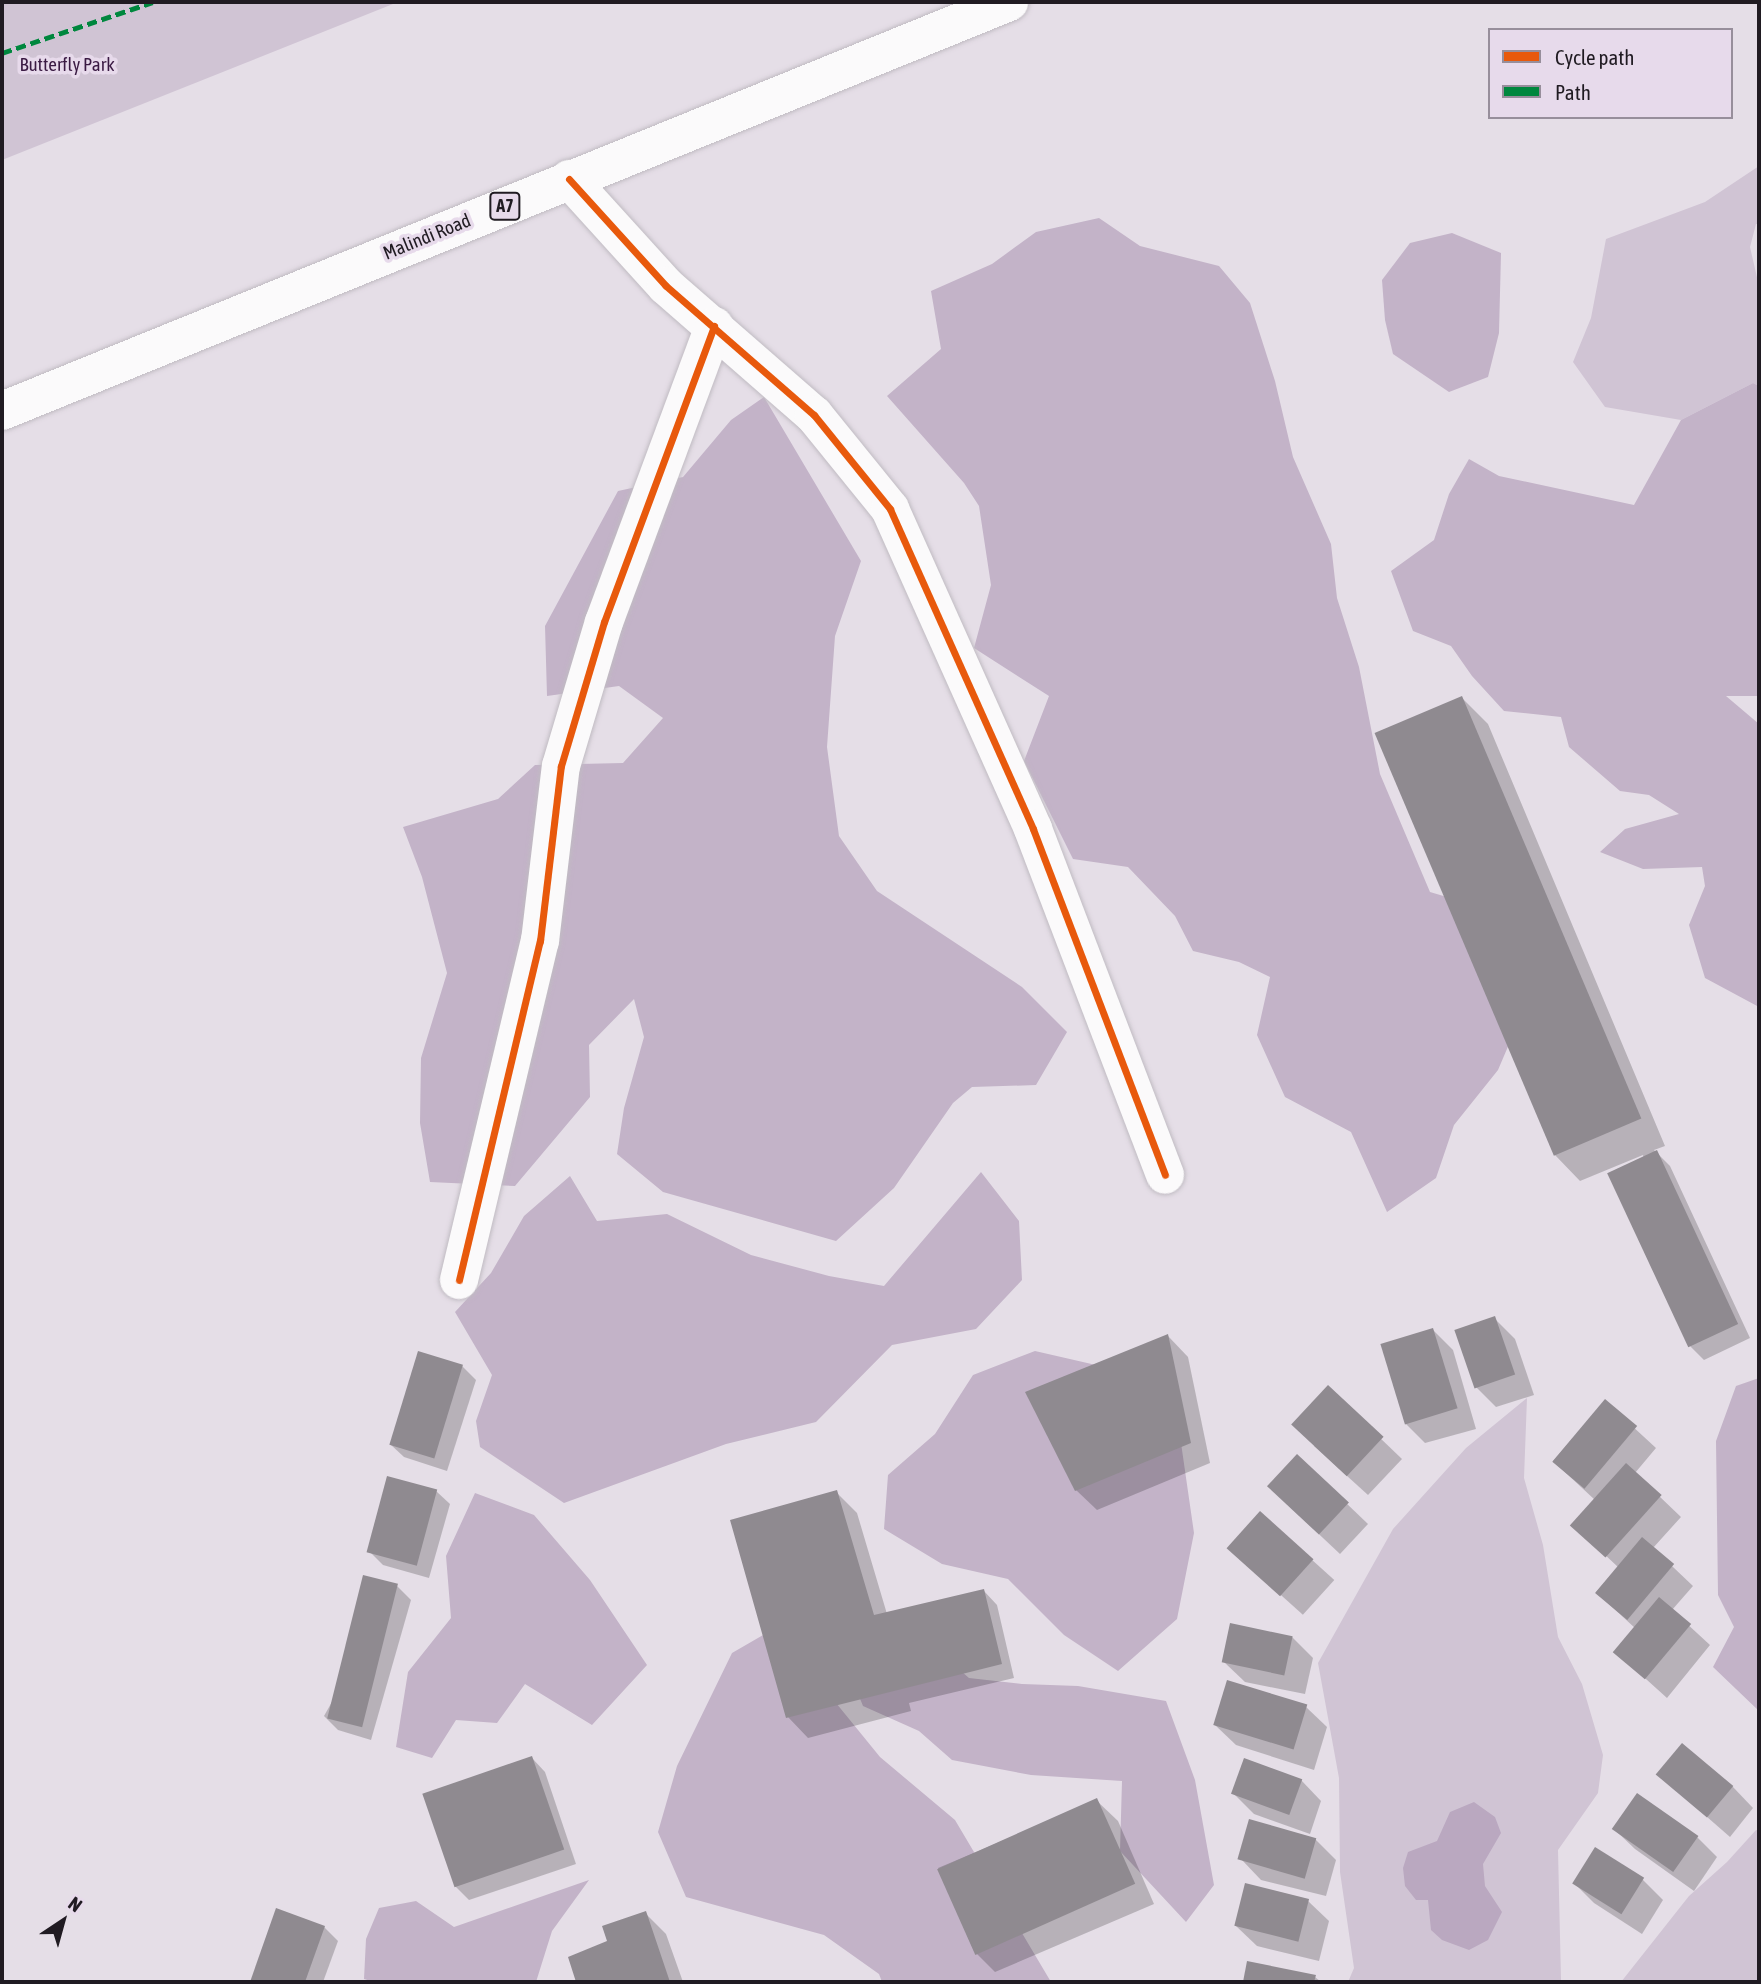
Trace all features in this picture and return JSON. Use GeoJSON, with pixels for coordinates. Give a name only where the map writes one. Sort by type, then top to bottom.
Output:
{"type":"FeatureCollection","features":[{"type":"Feature","properties":{"kind":"main road","name":"Malindi Road"},"geometry":{"type":"LineString","coordinates":[[2,411],[1009,2]]}},
{"type":"Feature","properties":{"kind":"main road"},"geometry":{"type":"LineString","coordinates":[[569,179],[666,286],[814,415],[890,509],[1033,829],[1165,1175]]}},
{"type":"Feature","properties":{"kind":"main road"},"geometry":{"type":"LineString","coordinates":[[459,1280],[540,941],[561,766],[604,622],[714,326]]}},
{"type":"Feature","properties":{"kind":"green space","name":"Butterfly Park"},"geometry":{"type":"Polygon","coordinates":[[[2,2],[398,2],[2,160],[2,2]]]}},
{"type":"Feature","properties":{"kind":"green space"},"geometry":{"type":"Polygon","coordinates":[[[1759,166],[1759,224],[1756,224],[1750,247],[1759,286],[1759,386],[1753,383],[1681,420],[1605,407],[1573,362],[1591,318],[1606,239],[1705,202],[1759,166]]]}},
{"type":"Feature","properties":{"kind":"green space"},"geometry":{"type":"Polygon","coordinates":[[[1527,1398],[1524,1478],[1543,1545],[1558,1637],[1582,1684],[1603,1755],[1598,1793],[1558,1850],[1561,1980],[1567,1982],[1348,1982],[1354,1968],[1340,1872],[1339,1778],[1318,1663],[1393,1529],[1466,1448],[1527,1398]]]}},
{"type":"Feature","properties":{"kind":"green space"},"geometry":{"type":"Polygon","coordinates":[[[1756,1830],[1759,1831],[1759,1982],[1621,1982],[1689,1896],[1727,1862],[1756,1830]]]}},
{"type":"Feature","properties":{"kind":"shaded area"},"geometry":{"type":"Polygon","coordinates":[[[1099,218],[1140,246],[1219,266],[1250,303],[1275,381],[1293,457],[1331,544],[1337,598],[1359,667],[1380,774],[1430,892],[1524,920],[1521,1016],[1498,1070],[1454,1125],[1436,1178],[1387,1212],[1351,1132],[1285,1097],[1257,1035],[1270,977],[1239,962],[1193,951],[1175,916],[1128,867],[1073,859],[1024,761],[1049,696],[974,648],[991,585],[979,506],[964,483],[887,396],[941,349],[931,291],[992,264],[1036,232],[1099,218]]]}},
{"type":"Feature","properties":{"kind":"shaded area"},"geometry":{"type":"Polygon","coordinates":[[[1452,233],[1501,253],[1499,333],[1488,377],[1449,392],[1393,354],[1385,320],[1382,280],[1410,243],[1452,233]]]}},
{"type":"Feature","properties":{"kind":"shaded area"},"geometry":{"type":"Polygon","coordinates":[[[1753,383],[1759,386],[1759,696],[1726,696],[1759,724],[1759,1007],[1705,978],[1689,925],[1705,886],[1702,867],[1643,869],[1600,852],[1625,829],[1679,814],[1649,795],[1620,791],[1569,747],[1561,717],[1504,711],[1472,676],[1451,646],[1413,631],[1391,571],[1434,540],[1449,494],[1469,459],[1499,476],[1634,505],[1681,420],[1753,383]]]}},
{"type":"Feature","properties":{"kind":"shaded area"},"geometry":{"type":"Polygon","coordinates":[[[764,397],[861,561],[835,636],[827,747],[839,836],[877,891],[1022,987],[1067,1032],[1036,1085],[972,1087],[953,1103],[894,1188],[836,1241],[663,1192],[617,1154],[624,1108],[644,1037],[634,999],[589,1045],[590,1097],[515,1186],[430,1182],[420,1123],[421,1058],[447,973],[422,877],[403,827],[498,799],[535,765],[623,763],[663,718],[619,686],[547,696],[545,626],[618,491],[683,477],[731,420],[764,397]]]}},
{"type":"Feature","properties":{"kind":"shaded area"},"geometry":{"type":"Polygon","coordinates":[[[981,1172],[1019,1221],[1022,1280],[976,1329],[892,1345],[816,1422],[726,1444],[564,1503],[480,1447],[476,1421],[492,1375],[455,1312],[491,1273],[524,1216],[570,1176],[597,1221],[667,1214],[751,1255],[829,1276],[884,1286],[981,1172]]]}},
{"type":"Feature","properties":{"kind":"shaded area"},"geometry":{"type":"Polygon","coordinates":[[[1035,1351],[1122,1371],[1181,1443],[1194,1533],[1177,1619],[1118,1671],[1064,1635],[1008,1579],[942,1564],[884,1529],[888,1475],[935,1434],[973,1375],[1035,1351]]]}},
{"type":"Feature","properties":{"kind":"shaded area"},"geometry":{"type":"Polygon","coordinates":[[[1759,1378],[1759,1711],[1713,1667],[1734,1627],[1718,1595],[1716,1441],[1736,1386],[1759,1378]]]}},
{"type":"Feature","properties":{"kind":"shaded area"},"geometry":{"type":"Polygon","coordinates":[[[475,1493],[534,1515],[590,1580],[647,1665],[592,1725],[525,1684],[497,1723],[456,1720],[432,1758],[396,1747],[408,1672],[451,1618],[446,1556],[475,1493]]]}},
{"type":"Feature","properties":{"kind":"shaded area"},"geometry":{"type":"Polygon","coordinates":[[[897,1616],[969,1678],[1022,1684],[1078,1686],[1166,1701],[1195,1780],[1214,1885],[1186,1922],[1120,1851],[1122,1781],[1031,1775],[952,1760],[919,1731],[863,1706],[844,1659],[897,1616]]]}},
{"type":"Feature","properties":{"kind":"shaded area"},"geometry":{"type":"Polygon","coordinates":[[[775,1628],[880,1757],[955,1820],[1051,1982],[882,1982],[879,1974],[824,1935],[686,1897],[658,1832],[677,1766],[732,1653],[775,1628]]]}},
{"type":"Feature","properties":{"kind":"shaded area"},"geometry":{"type":"Polygon","coordinates":[[[1474,1802],[1495,1817],[1501,1833],[1483,1864],[1485,1886],[1502,1912],[1488,1940],[1469,1950],[1442,1940],[1431,1930],[1428,1900],[1416,1900],[1405,1886],[1403,1868],[1408,1852],[1437,1841],[1450,1812],[1474,1802]]]}},
{"type":"Feature","properties":{"kind":"shaded area"},"geometry":{"type":"Polygon","coordinates":[[[589,1880],[552,1931],[536,1982],[374,1982],[364,1979],[366,1939],[379,1908],[416,1901],[454,1927],[589,1880]]]}},
{"type":"Feature","properties":{"kind":"building"},"geometry":{"type":"Polygon","coordinates":[[[1462,696],[1641,1119],[1554,1156],[1375,733],[1462,696]]]}},
{"type":"Feature","properties":{"kind":"building"},"geometry":{"type":"Polygon","coordinates":[[[1657,1150],[1738,1324],[1688,1347],[1607,1173],[1657,1150]]]}},
{"type":"Feature","properties":{"kind":"building"},"geometry":{"type":"Polygon","coordinates":[[[1495,1316],[1515,1375],[1475,1389],[1454,1330],[1495,1316]]]}},
{"type":"Feature","properties":{"kind":"building"},"geometry":{"type":"Polygon","coordinates":[[[1433,1328],[1458,1408],[1405,1424],[1380,1344],[1433,1328]]]}},
{"type":"Feature","properties":{"kind":"building"},"geometry":{"type":"Polygon","coordinates":[[[1168,1334],[1191,1443],[1075,1491],[1025,1392],[1168,1334]]]}},
{"type":"Feature","properties":{"kind":"building"},"geometry":{"type":"Polygon","coordinates":[[[418,1351],[463,1365],[434,1458],[389,1445],[418,1351]]]}},
{"type":"Feature","properties":{"kind":"building"},"geometry":{"type":"Polygon","coordinates":[[[1328,1385],[1384,1437],[1347,1476],[1291,1424],[1328,1385]]]}},
{"type":"Feature","properties":{"kind":"building"},"geometry":{"type":"Polygon","coordinates":[[[1605,1399],[1637,1426],[1584,1489],[1552,1462],[1605,1399]]]}},
{"type":"Feature","properties":{"kind":"building"},"geometry":{"type":"Polygon","coordinates":[[[1297,1454],[1349,1502],[1319,1535],[1267,1486],[1297,1454]]]}},
{"type":"Feature","properties":{"kind":"building"},"geometry":{"type":"Polygon","coordinates":[[[1626,1463],[1662,1495],[1605,1558],[1570,1525],[1626,1463]]]}},
{"type":"Feature","properties":{"kind":"building"},"geometry":{"type":"Polygon","coordinates":[[[387,1476],[437,1489],[417,1566],[367,1552],[387,1476]]]}},
{"type":"Feature","properties":{"kind":"building"},"geometry":{"type":"Polygon","coordinates":[[[837,1490],[874,1615],[984,1589],[1002,1664],[786,1718],[730,1520],[837,1490]]]}},
{"type":"Feature","properties":{"kind":"building"},"geometry":{"type":"Polygon","coordinates":[[[1260,1511],[1314,1559],[1280,1596],[1227,1548],[1260,1511]]]}},
{"type":"Feature","properties":{"kind":"building"},"geometry":{"type":"Polygon","coordinates":[[[1642,1537],[1674,1564],[1627,1620],[1595,1593],[1642,1537]]]}},
{"type":"Feature","properties":{"kind":"building"},"geometry":{"type":"Polygon","coordinates":[[[363,1575],[398,1584],[362,1727],[327,1719],[363,1575]]]}},
{"type":"Feature","properties":{"kind":"building"},"geometry":{"type":"Polygon","coordinates":[[[1659,1597],[1691,1624],[1645,1679],[1613,1652],[1659,1597]]]}},
{"type":"Feature","properties":{"kind":"building"},"geometry":{"type":"Polygon","coordinates":[[[1230,1623],[1293,1636],[1284,1675],[1222,1662],[1230,1623]]]}},
{"type":"Feature","properties":{"kind":"building"},"geometry":{"type":"Polygon","coordinates":[[[1227,1680],[1307,1705],[1294,1750],[1213,1725],[1227,1680]]]}},
{"type":"Feature","properties":{"kind":"building"},"geometry":{"type":"Polygon","coordinates":[[[1682,1743],[1733,1786],[1707,1817],[1656,1774],[1682,1743]]]}},
{"type":"Feature","properties":{"kind":"building"},"geometry":{"type":"Polygon","coordinates":[[[532,1756],[564,1850],[455,1887],[422,1794],[532,1756]]]}},
{"type":"Feature","properties":{"kind":"building"},"geometry":{"type":"Polygon","coordinates":[[[1244,1758],[1302,1779],[1289,1815],[1231,1794],[1244,1758]]]}},
{"type":"Feature","properties":{"kind":"building"},"geometry":{"type":"Polygon","coordinates":[[[1637,1793],[1698,1836],[1673,1872],[1612,1829],[1637,1793]]]}},
{"type":"Feature","properties":{"kind":"building"},"geometry":{"type":"Polygon","coordinates":[[[1097,1798],[1135,1884],[975,1955],[937,1869],[1097,1798]]]}},
{"type":"Feature","properties":{"kind":"building"},"geometry":{"type":"Polygon","coordinates":[[[1249,1819],[1316,1838],[1305,1879],[1237,1859],[1249,1819]]]}},
{"type":"Feature","properties":{"kind":"building"},"geometry":{"type":"Polygon","coordinates":[[[1595,1847],[1644,1878],[1621,1914],[1572,1883],[1595,1847]]]}},
{"type":"Feature","properties":{"kind":"building"},"geometry":{"type":"Polygon","coordinates":[[[1245,1883],[1309,1899],[1298,1942],[1234,1926],[1245,1883]]]}},
{"type":"Feature","properties":{"kind":"building"},"geometry":{"type":"Polygon","coordinates":[[[276,1908],[325,1926],[305,1982],[250,1982],[276,1908]]]}},
{"type":"Feature","properties":{"kind":"building"},"geometry":{"type":"Polygon","coordinates":[[[646,1911],[670,1982],[576,1982],[568,1957],[607,1941],[602,1926],[646,1911]]]}},
{"type":"Feature","properties":{"kind":"building"},"geometry":{"type":"Polygon","coordinates":[[[1247,1961],[1316,1975],[1314,1982],[1243,1982],[1247,1961]]]}},
{"type":"Feature","properties":{"kind":"marked path"},"geometry":{"type":"LineString","coordinates":[[2,53],[153,2]]}},
{"type":"Feature","properties":{"kind":"cycle path"},"geometry":{"type":"LineString","coordinates":[[569,179],[666,286],[814,415],[890,509],[1033,829],[1165,1175]]}},
{"type":"Feature","properties":{"kind":"cycle path"},"geometry":{"type":"LineString","coordinates":[[459,1280],[540,941],[561,766],[604,622],[714,326]]}}]}
